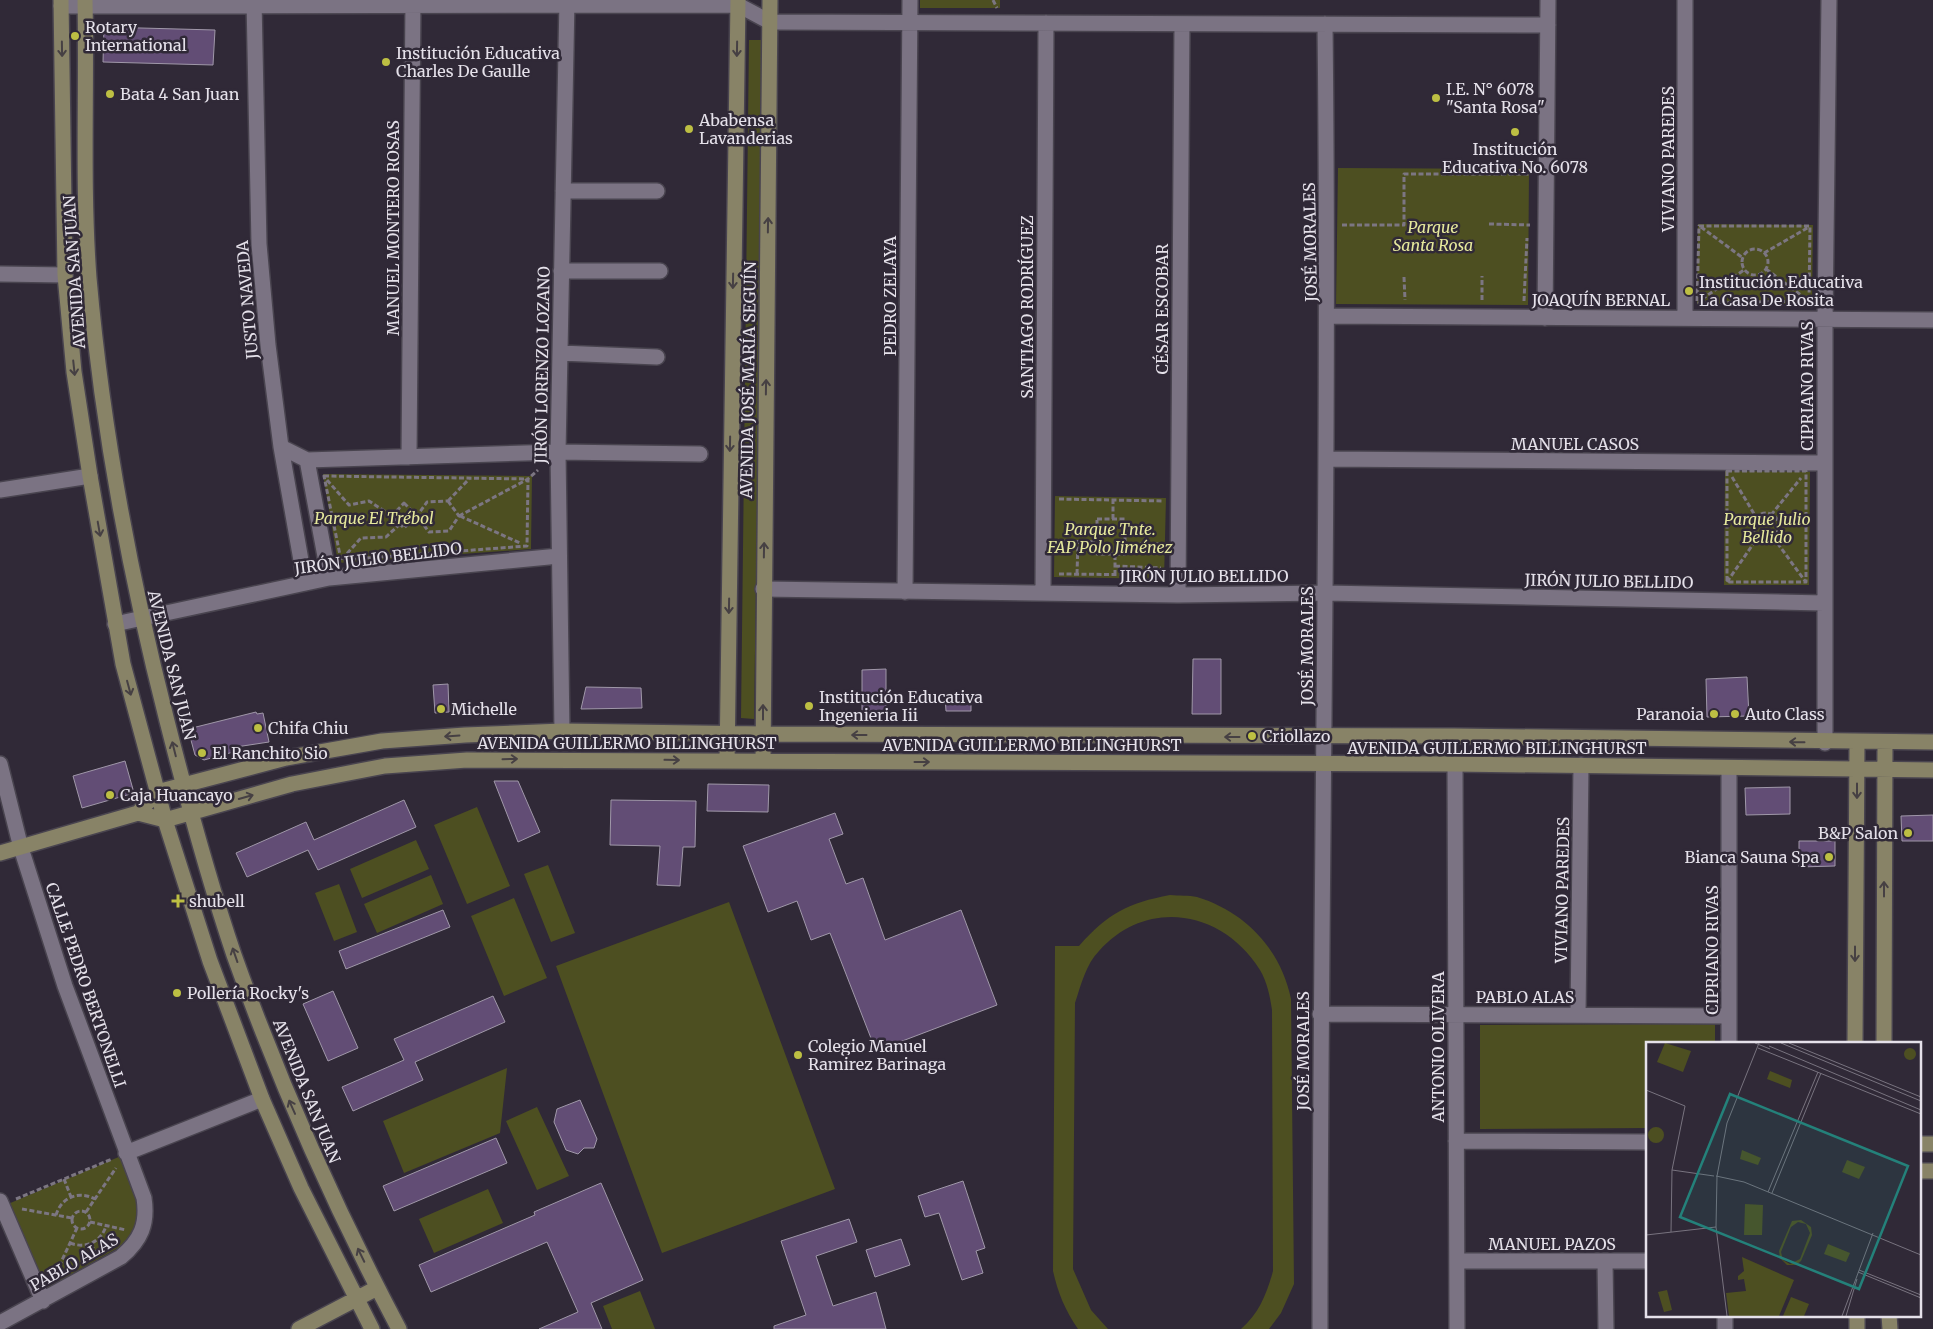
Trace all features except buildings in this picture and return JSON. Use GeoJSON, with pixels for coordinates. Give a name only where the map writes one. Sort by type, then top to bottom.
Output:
{"type":"FeatureCollection","features":[{"type":"Feature","properties":{"kind":"main road","name":"AVENIDA JOSÉ MARÍA SEGUÍN"},"geometry":{"type":"LineString","coordinates":[[763,761],[770,0]]}},
{"type":"Feature","properties":{"kind":"main road","name":"AVENIDA SAN JUAN"},"geometry":{"type":"LineString","coordinates":[[61,3],[65,275],[74,372],[123,664],[165,820],[210,961],[262,1099],[300,1188],[372,1329]]}},
{"type":"Feature","properties":{"kind":"main road","name":"AVENIDA SAN JUAN"},"geometry":{"type":"LineString","coordinates":[[85,3],[86,193],[89,275],[100,378],[140,617],[183,785],[234,952],[285,1090],[323,1177],[399,1329]]}},
{"type":"Feature","properties":{"kind":"main road","name":"AVENIDA JOSÉ MARÍA SEGUÍN"},"geometry":{"type":"LineString","coordinates":[[727,760],[738,3]]}},
{"type":"Feature","properties":{"kind":"main road","name":"AVENIDA GUILLERMO BILLINGHURST"},"geometry":{"type":"LineString","coordinates":[[157,792],[286,758],[382,741],[562,731],[763,734],[1455,736],[1825,743],[1933,742]]}},
{"type":"Feature","properties":{"kind":"main road"},"geometry":{"type":"LineString","coordinates":[[1855,1042],[1857,743]]}},
{"type":"Feature","properties":{"kind":"main road"},"geometry":{"type":"LineString","coordinates":[[1884,1042],[1885,743]]}},
{"type":"Feature","properties":{"kind":"main road","name":"AVENIDA GUILLERMO BILLINGHURST"},"geometry":{"type":"LineString","coordinates":[[138,813],[165,820],[292,784],[385,766],[468,760],[1454,764],[1933,770]]}},
{"type":"Feature","properties":{"kind":"main road"},"geometry":{"type":"LineString","coordinates":[[0,853],[138,813],[157,792]]}},
{"type":"Feature","properties":{"kind":"main road"},"geometry":{"type":"LineString","coordinates":[[1920,1144],[1933,1144]]}},
{"type":"Feature","properties":{"kind":"main road"},"geometry":{"type":"LineString","coordinates":[[1920,1171],[1933,1171]]}},
{"type":"Feature","properties":{"kind":"main road"},"geometry":{"type":"LineString","coordinates":[[299,1329],[377,1288]]}},
{"type":"Feature","properties":{"kind":"main road"},"geometry":{"type":"LineString","coordinates":[[1857,1316],[1857,1329]]}},
{"type":"Feature","properties":{"kind":"main road"},"geometry":{"type":"LineString","coordinates":[[1889,1316],[1890,1329]]}},
{"type":"Feature","properties":{"kind":"street","name":"PEDRO ZELAYA"},"geometry":{"type":"LineString","coordinates":[[905,592],[910,0]]}},
{"type":"Feature","properties":{"kind":"street"},"geometry":{"type":"LineString","coordinates":[[1545,318],[1548,0]]}},
{"type":"Feature","properties":{"kind":"street","name":"VIVIANO PAREDES"},"geometry":{"type":"LineString","coordinates":[[1685,0],[1692,226],[1685,318]]}},
{"type":"Feature","properties":{"kind":"street","name":"CIPRIANO RIVAS"},"geometry":{"type":"LineString","coordinates":[[1825,743],[1824,463],[1829,0]]}},
{"type":"Feature","properties":{"kind":"street","name":"JUSTO NAVEDA"},"geometry":{"type":"LineString","coordinates":[[254,2],[259,244],[268,344],[281,447],[305,583]]}},
{"type":"Feature","properties":{"kind":"street","name":"JIRÓN LORENZO LOZANO"},"geometry":{"type":"LineString","coordinates":[[562,731],[558,452],[567,2]]}},
{"type":"Feature","properties":{"kind":"street"},"geometry":{"type":"LineString","coordinates":[[61,3],[738,3],[770,22],[1548,25]]}},
{"type":"Feature","properties":{"kind":"street","name":"MANUEL MONTERO ROSAS"},"geometry":{"type":"LineString","coordinates":[[409,456],[413,3]]}},
{"type":"Feature","properties":{"kind":"street","name":"SANTIAGO RODRÍGUEZ"},"geometry":{"type":"LineString","coordinates":[[1043,592],[1046,23]]}},
{"type":"Feature","properties":{"kind":"street","name":"CÉSAR ESCOBAR"},"geometry":{"type":"LineString","coordinates":[[1178,595],[1182,24]]}},
{"type":"Feature","properties":{"kind":"street","name":"JOSÉ MORALES"},"geometry":{"type":"LineString","coordinates":[[1320,1329],[1320,1014],[1328,316],[1325,24]]}},
{"type":"Feature","properties":{"kind":"street"},"geometry":{"type":"LineString","coordinates":[[563,191],[657,191]]}},
{"type":"Feature","properties":{"kind":"street"},"geometry":{"type":"LineString","coordinates":[[562,270],[660,272]]}},
{"type":"Feature","properties":{"kind":"street"},"geometry":{"type":"LineString","coordinates":[[0,274],[65,275]]}},
{"type":"Feature","properties":{"kind":"street","name":"JOAQUÍN BERNAL"},"geometry":{"type":"LineString","coordinates":[[1328,316],[1933,320]]}},
{"type":"Feature","properties":{"kind":"street"},"geometry":{"type":"LineString","coordinates":[[560,353],[656,357]]}},
{"type":"Feature","properties":{"kind":"street"},"geometry":{"type":"LineString","coordinates":[[281,447],[308,460],[558,452],[700,454]]}},
{"type":"Feature","properties":{"kind":"street","name":"MANUEL CASOS"},"geometry":{"type":"LineString","coordinates":[[1326,459],[1727,467],[1824,463]]}},
{"type":"Feature","properties":{"kind":"street"},"geometry":{"type":"LineString","coordinates":[[308,460],[330,578]]}},
{"type":"Feature","properties":{"kind":"street"},"geometry":{"type":"LineString","coordinates":[[0,490],[90,476]]}},
{"type":"Feature","properties":{"kind":"street","name":"JIRÓN JULIO BELLIDO"},"geometry":{"type":"LineString","coordinates":[[115,624],[140,617],[330,578],[559,556]]}},
{"type":"Feature","properties":{"kind":"street","name":"JIRÓN JULIO BELLIDO"},"geometry":{"type":"LineString","coordinates":[[764,589],[1178,595],[1325,592],[1824,603]]}},
{"type":"Feature","properties":{"kind":"street","name":"CALLE PEDRO BERTONELLI"},"geometry":{"type":"LineString","coordinates":[[0,764],[21,848],[65,986],[144,1198],[146,1215]]}},
{"type":"Feature","properties":{"kind":"street","name":"ANTONIO OLIVERA"},"geometry":{"type":"LineString","coordinates":[[1454,764],[1457,1329]]}},
{"type":"Feature","properties":{"kind":"street","name":"VIVIANO PAREDES"},"geometry":{"type":"LineString","coordinates":[[1578,1015],[1581,765]]}},
{"type":"Feature","properties":{"kind":"street","name":"CIPRIANO RIVAS"},"geometry":{"type":"LineString","coordinates":[[1730,768],[1730,1042]]}},
{"type":"Feature","properties":{"kind":"street","name":"PABLO ALAS"},"geometry":{"type":"LineString","coordinates":[[1320,1014],[1729,1016]]}},
{"type":"Feature","properties":{"kind":"street"},"geometry":{"type":"LineString","coordinates":[[126,1152],[262,1099]]}},
{"type":"Feature","properties":{"kind":"street"},"geometry":{"type":"LineString","coordinates":[[1456,1141],[1646,1142]]}},
{"type":"Feature","properties":{"kind":"street"},"geometry":{"type":"LineString","coordinates":[[1,1203],[43,1301]]}},
{"type":"Feature","properties":{"kind":"street","name":"PABLO ALAS"},"geometry":{"type":"LineString","coordinates":[[0,1323],[121,1257],[133,1247],[142,1234],[146,1215]]}},
{"type":"Feature","properties":{"kind":"street","name":"MANUEL PAZOS"},"geometry":{"type":"LineString","coordinates":[[1457,1261],[1646,1261]]}},
{"type":"Feature","properties":{"kind":"street"},"geometry":{"type":"LineString","coordinates":[[1606,1261],[1606,1329]]}},
{"type":"Feature","properties":{"kind":"street"},"geometry":{"type":"LineString","coordinates":[[1725,1316],[1725,1329]]}},
{"type":"Feature","properties":{"kind":"path"},"geometry":{"type":"LineString","coordinates":[[993,0],[997,5]]}},
{"type":"Feature","properties":{"kind":"path"},"geometry":{"type":"LineString","coordinates":[[1339,234],[1339,224],[1404,225],[1404,174],[1547,174]]}},
{"type":"Feature","properties":{"kind":"path"},"geometry":{"type":"LineString","coordinates":[[1529,182],[1530,174]]}},
{"type":"Feature","properties":{"kind":"path"},"geometry":{"type":"LineString","coordinates":[[1516,301],[1525,301],[1528,217]]}},
{"type":"Feature","properties":{"kind":"path"},"geometry":{"type":"LineString","coordinates":[[1489,224],[1546,226]]}},
{"type":"Feature","properties":{"kind":"path"},"geometry":{"type":"LineString","coordinates":[[1692,226],[1826,226]]}},
{"type":"Feature","properties":{"kind":"path"},"geometry":{"type":"LineString","coordinates":[[1692,226],[1743,258]]}},
{"type":"Feature","properties":{"kind":"path"},"geometry":{"type":"LineString","coordinates":[[1692,226],[1697,302]]}},
{"type":"Feature","properties":{"kind":"path"},"geometry":{"type":"LineString","coordinates":[[1743,258],[1752,250],[1764,253],[1810,226]]}},
{"type":"Feature","properties":{"kind":"path"},"geometry":{"type":"LineString","coordinates":[[1809,301],[1810,226]]}},
{"type":"Feature","properties":{"kind":"path"},"geometry":{"type":"LineString","coordinates":[[1764,253],[1767,261],[1766,269]]}},
{"type":"Feature","properties":{"kind":"path"},"geometry":{"type":"LineString","coordinates":[[1743,258],[1744,270]]}},
{"type":"Feature","properties":{"kind":"path"},"geometry":{"type":"LineString","coordinates":[[1744,270],[1755,275],[1766,269]]}},
{"type":"Feature","properties":{"kind":"path"},"geometry":{"type":"LineString","coordinates":[[1766,269],[1809,301],[1825,320]]}},
{"type":"Feature","properties":{"kind":"path"},"geometry":{"type":"LineString","coordinates":[[1685,318],[1697,302],[1744,270]]}},
{"type":"Feature","properties":{"kind":"path"},"geometry":{"type":"LineString","coordinates":[[1482,276],[1482,300]]}},
{"type":"Feature","properties":{"kind":"path"},"geometry":{"type":"LineString","coordinates":[[1404,277],[1405,300]]}},
{"type":"Feature","properties":{"kind":"path"},"geometry":{"type":"LineString","coordinates":[[1395,300],[1415,300]]}},
{"type":"Feature","properties":{"kind":"path"},"geometry":{"type":"LineString","coordinates":[[1472,300],[1490,300]]}},
{"type":"Feature","properties":{"kind":"path"},"geometry":{"type":"LineString","coordinates":[[1697,302],[1809,301]]}},
{"type":"Feature","properties":{"kind":"path"},"geometry":{"type":"LineString","coordinates":[[392,516],[404,503],[429,532],[449,532],[459,516],[528,479],[558,452]]}},
{"type":"Feature","properties":{"kind":"path"},"geometry":{"type":"LineString","coordinates":[[308,460],[349,505],[368,500],[392,516],[404,528],[417,516],[427,502],[448,501],[470,478]]}},
{"type":"Feature","properties":{"kind":"path"},"geometry":{"type":"LineString","coordinates":[[1727,467],[1806,471],[1824,463]]}},
{"type":"Feature","properties":{"kind":"path"},"geometry":{"type":"LineString","coordinates":[[1727,467],[1756,517]]}},
{"type":"Feature","properties":{"kind":"path"},"geometry":{"type":"LineString","coordinates":[[1727,467],[1727,601]]}},
{"type":"Feature","properties":{"kind":"path"},"geometry":{"type":"LineString","coordinates":[[1771,515],[1806,471]]}},
{"type":"Feature","properties":{"kind":"path"},"geometry":{"type":"LineString","coordinates":[[1806,471],[1806,582]]}},
{"type":"Feature","properties":{"kind":"path"},"geometry":{"type":"LineString","coordinates":[[324,476],[528,479]]}},
{"type":"Feature","properties":{"kind":"path"},"geometry":{"type":"LineString","coordinates":[[324,476],[341,560]]}},
{"type":"Feature","properties":{"kind":"path"},"geometry":{"type":"LineString","coordinates":[[526,546],[528,479]]}},
{"type":"Feature","properties":{"kind":"path"},"geometry":{"type":"LineString","coordinates":[[1057,507],[1057,499],[1162,500],[1162,509]]}},
{"type":"Feature","properties":{"kind":"path"},"geometry":{"type":"LineString","coordinates":[[1113,500],[1113,519]]}},
{"type":"Feature","properties":{"kind":"path"},"geometry":{"type":"LineString","coordinates":[[448,501],[459,516],[526,546],[559,556]]}},
{"type":"Feature","properties":{"kind":"path"},"geometry":{"type":"LineString","coordinates":[[1763,514],[1771,515],[1778,524],[1777,532],[1773,537],[1767,539],[1758,537],[1752,526],[1756,517],[1763,514]]}},
{"type":"Feature","properties":{"kind":"path"},"geometry":{"type":"LineString","coordinates":[[1097,519],[1113,519],[1125,519],[1125,554],[1097,554],[1097,519]]}},
{"type":"Feature","properties":{"kind":"path"},"geometry":{"type":"LineString","coordinates":[[330,578],[341,560],[361,538],[386,537],[400,524]]}},
{"type":"Feature","properties":{"kind":"path"},"geometry":{"type":"LineString","coordinates":[[1056,549],[1057,533]]}},
{"type":"Feature","properties":{"kind":"path"},"geometry":{"type":"LineString","coordinates":[[1161,552],[1162,535]]}},
{"type":"Feature","properties":{"kind":"path"},"geometry":{"type":"LineString","coordinates":[[1727,582],[1758,537]]}},
{"type":"Feature","properties":{"kind":"path"},"geometry":{"type":"LineString","coordinates":[[1773,537],[1824,603]]}},
{"type":"Feature","properties":{"kind":"path"},"geometry":{"type":"LineString","coordinates":[[1056,541],[1097,542]]}},
{"type":"Feature","properties":{"kind":"path"},"geometry":{"type":"LineString","coordinates":[[1078,541],[1078,574]]}},
{"type":"Feature","properties":{"kind":"path"},"geometry":{"type":"LineString","coordinates":[[1125,544],[1162,544]]}},
{"type":"Feature","properties":{"kind":"path"},"geometry":{"type":"LineString","coordinates":[[341,560],[526,546]]}},
{"type":"Feature","properties":{"kind":"path"},"geometry":{"type":"LineString","coordinates":[[1115,554],[1115,575]]}},
{"type":"Feature","properties":{"kind":"path"},"geometry":{"type":"LineString","coordinates":[[1056,566],[1056,574],[1161,576],[1161,560]]}},
{"type":"Feature","properties":{"kind":"path"},"geometry":{"type":"LineString","coordinates":[[1115,566],[1161,568]]}},
{"type":"Feature","properties":{"kind":"path"},"geometry":{"type":"LineString","coordinates":[[1727,582],[1806,582]]}},
{"type":"Feature","properties":{"kind":"path"},"geometry":{"type":"LineString","coordinates":[[1,1203],[64,1179],[126,1152]]}},
{"type":"Feature","properties":{"kind":"path"},"geometry":{"type":"LineString","coordinates":[[86,1212],[126,1152]]}},
{"type":"Feature","properties":{"kind":"path"},"geometry":{"type":"LineString","coordinates":[[64,1179],[71,1197]]}},
{"type":"Feature","properties":{"kind":"path"},"geometry":{"type":"LineString","coordinates":[[56,1215],[61,1204],[71,1197],[84,1195],[95,1199]]}},
{"type":"Feature","properties":{"kind":"path"},"geometry":{"type":"LineString","coordinates":[[1,1203],[72,1218]]}},
{"type":"Feature","properties":{"kind":"path"},"geometry":{"type":"LineString","coordinates":[[72,1218],[78,1211],[86,1212]]}},
{"type":"Feature","properties":{"kind":"path"},"geometry":{"type":"LineString","coordinates":[[86,1212],[90,1222]]}},
{"type":"Feature","properties":{"kind":"path"},"geometry":{"type":"LineString","coordinates":[[72,1218],[73,1224],[77,1228],[86,1228],[90,1222]]}},
{"type":"Feature","properties":{"kind":"path"},"geometry":{"type":"LineString","coordinates":[[90,1222],[131,1231],[128,1236]]}},
{"type":"Feature","properties":{"kind":"path"},"geometry":{"type":"LineString","coordinates":[[70,1243],[83,1246],[91,1244],[101,1236],[106,1226]]}},
{"type":"Feature","properties":{"kind":"path"},"geometry":{"type":"LineString","coordinates":[[43,1301],[77,1228]]}},
{"type":"Feature","properties":{"kind":"green space"},"geometry":{"type":"Polygon","coordinates":[[[920,0],[1000,0],[1000,8],[920,8],[920,0]]]}},
{"type":"Feature","properties":{"kind":"green space"},"geometry":{"type":"Polygon","coordinates":[[[749,40],[764,40],[754,719],[741,718],[749,40]]]}},
{"type":"Feature","properties":{"kind":"green space","name":"Parque Santa Rosa"},"geometry":{"type":"Polygon","coordinates":[[[1338,168],[1529,169],[1528,305],[1336,304],[1338,168]]]}},
{"type":"Feature","properties":{"kind":"green space"},"geometry":{"type":"Polygon","coordinates":[[[1698,224],[1813,225],[1812,304],[1697,304],[1698,224]]]}},
{"type":"Feature","properties":{"kind":"green space","name":"Parque Julio Bellido"},"geometry":{"type":"Polygon","coordinates":[[[1725,471],[1810,471],[1809,585],[1724,585],[1725,471]]]}},
{"type":"Feature","properties":{"kind":"green space","name":"Parque El Trébol"},"geometry":{"type":"Polygon","coordinates":[[[323,474],[532,476],[531,549],[338,563],[323,474]]]}},
{"type":"Feature","properties":{"kind":"green space","name":"Parque Tnte. FAP Polo Jiménez"},"geometry":{"type":"Polygon","coordinates":[[[1055,496],[1166,498],[1164,579],[1054,577],[1055,496]]]}},
{"type":"Feature","properties":{"kind":"green space"},"geometry":{"type":"Polygon","coordinates":[[[477,807],[510,886],[467,904],[434,825],[477,807]]]}},
{"type":"Feature","properties":{"kind":"green space"},"geometry":{"type":"Polygon","coordinates":[[[416,840],[429,869],[362,898],[350,869],[416,840]]]}},
{"type":"Feature","properties":{"kind":"green space"},"geometry":{"type":"Polygon","coordinates":[[[548,865],[575,933],[551,942],[524,874],[548,865]]]}},
{"type":"Feature","properties":{"kind":"green space"},"geometry":{"type":"Polygon","coordinates":[[[431,875],[443,904],[377,933],[364,904],[431,875]]]}},
{"type":"Feature","properties":{"kind":"green space"},"geometry":{"type":"Polygon","coordinates":[[[339,884],[357,932],[334,941],[315,893],[339,884]]]}},
{"type":"Feature","properties":{"kind":"green space"},"geometry":{"type":"Polygon","coordinates":[[[1170,895],[1197,897],[1231,912],[1246,923],[1259,935],[1279,964],[1291,999],[1294,1284],[1281,1313],[1269,1329],[1241,1329],[1253,1317],[1262,1303],[1273,1271],[1272,1010],[1268,989],[1260,970],[1244,950],[1226,934],[1205,923],[1184,918],[1161,917],[1139,923],[1118,934],[1094,956],[1087,968],[1075,1003],[1073,1269],[1091,1310],[1108,1329],[1078,1329],[1062,1301],[1053,1271],[1055,946],[1079,946],[1109,917],[1130,906],[1170,895]]]}},
{"type":"Feature","properties":{"kind":"green space"},"geometry":{"type":"Polygon","coordinates":[[[514,898],[547,978],[504,996],[471,916],[514,898]]]}},
{"type":"Feature","properties":{"kind":"green space"},"geometry":{"type":"Polygon","coordinates":[[[729,902],[835,1189],[662,1253],[556,966],[729,902]]]}},
{"type":"Feature","properties":{"kind":"green space"},"geometry":{"type":"Polygon","coordinates":[[[1715,1024],[1715,1042],[1646,1042],[1646,1128],[1480,1129],[1480,1025],[1715,1024]]]}},
{"type":"Feature","properties":{"kind":"green space"},"geometry":{"type":"Polygon","coordinates":[[[507,1068],[500,1133],[404,1173],[383,1121],[507,1068]]]}},
{"type":"Feature","properties":{"kind":"green space"},"geometry":{"type":"Polygon","coordinates":[[[537,1107],[569,1176],[537,1190],[506,1121],[537,1107]]]}},
{"type":"Feature","properties":{"kind":"green space"},"geometry":{"type":"Polygon","coordinates":[[[121,1156],[138,1201],[139,1211],[135,1230],[123,1245],[45,1289],[8,1204],[121,1156]]]}},
{"type":"Feature","properties":{"kind":"green space"},"geometry":{"type":"Polygon","coordinates":[[[488,1189],[503,1223],[434,1253],[419,1219],[488,1189]]]}},
{"type":"Feature","properties":{"kind":"green space"},"geometry":{"type":"Polygon","coordinates":[[[640,1291],[655,1329],[612,1329],[603,1306],[640,1291]]]}},
{"type":"Feature","properties":{"kind":"place","name":"Rotary International"},"geometry":{"type":"Point","coordinates":[75,36]}},
{"type":"Feature","properties":{"kind":"place","name":"Institución Educativa Charles De Gaulle"},"geometry":{"type":"Point","coordinates":[386,62]}},
{"type":"Feature","properties":{"kind":"place","name":"Bata 4 San Juan"},"geometry":{"type":"Point","coordinates":[110,94]}},
{"type":"Feature","properties":{"kind":"place","name":"I.E. N° 6078 \"Santa Rosa\""},"geometry":{"type":"Point","coordinates":[1436,98]}},
{"type":"Feature","properties":{"kind":"place","name":"Ababensa Lavanderias"},"geometry":{"type":"Point","coordinates":[689,129]}},
{"type":"Feature","properties":{"kind":"place","name":"Institución Educativa No. 6078"},"geometry":{"type":"Point","coordinates":[1515,132]}},
{"type":"Feature","properties":{"kind":"place","name":"Institución Educativa La Casa De Rosita"},"geometry":{"type":"Point","coordinates":[1689,291]}},
{"type":"Feature","properties":{"kind":"place","name":"Institución Educativa Ingenieria Iii"},"geometry":{"type":"Point","coordinates":[809,706]}},
{"type":"Feature","properties":{"kind":"place","name":"Michelle"},"geometry":{"type":"Point","coordinates":[441,709]}},
{"type":"Feature","properties":{"kind":"place","name":"Paranoia"},"geometry":{"type":"Point","coordinates":[1714,714]}},
{"type":"Feature","properties":{"kind":"place","name":"Auto Class"},"geometry":{"type":"Point","coordinates":[1735,714]}},
{"type":"Feature","properties":{"kind":"place","name":"Chifa Chiu"},"geometry":{"type":"Point","coordinates":[258,728]}},
{"type":"Feature","properties":{"kind":"place","name":"Criollazo"},"geometry":{"type":"Point","coordinates":[1252,736]}},
{"type":"Feature","properties":{"kind":"place","name":"El Ranchito Sio"},"geometry":{"type":"Point","coordinates":[202,753]}},
{"type":"Feature","properties":{"kind":"place","name":"Caja Huancayo"},"geometry":{"type":"Point","coordinates":[110,795]}},
{"type":"Feature","properties":{"kind":"place","name":"B&P Salon"},"geometry":{"type":"Point","coordinates":[1908,833]}},
{"type":"Feature","properties":{"kind":"place","name":"Bianca Sauna Spa"},"geometry":{"type":"Point","coordinates":[1829,857]}},
{"type":"Feature","properties":{"kind":"place","name":"shubell"},"geometry":{"type":"Point","coordinates":[178,901]}},
{"type":"Feature","properties":{"kind":"place","name":"Pollería Rocky's"},"geometry":{"type":"Point","coordinates":[177,993]}},
{"type":"Feature","properties":{"kind":"place","name":"Colegio Manuel Ramirez Barinaga"},"geometry":{"type":"Point","coordinates":[798,1055]}}]}
